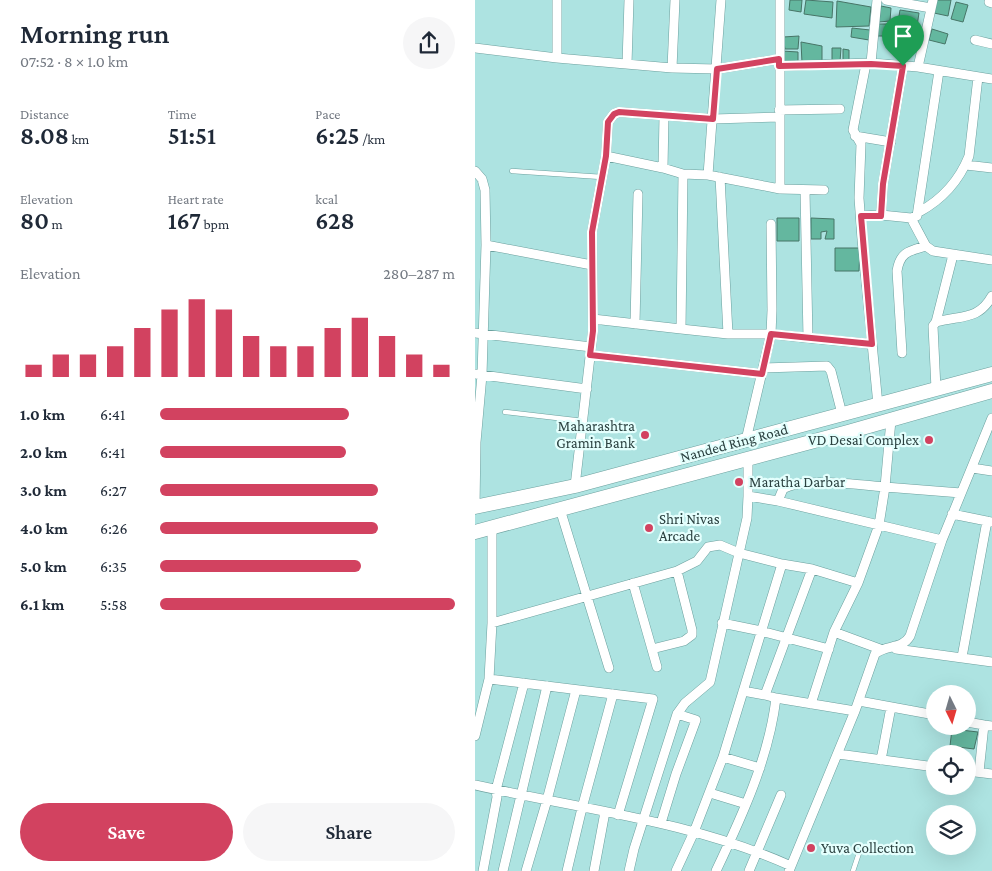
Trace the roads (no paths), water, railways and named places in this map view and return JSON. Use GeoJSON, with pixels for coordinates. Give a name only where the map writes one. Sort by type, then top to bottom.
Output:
{"type":"FeatureCollection","features":[{"type":"Feature","properties":{"kind":"highway","name":"Nanded Ring Road"},"geometry":{"type":"LineString","coordinates":[[475,507],[575,486],[992,374]]}},
{"type":"Feature","properties":{"kind":"highway"},"geometry":{"type":"LineString","coordinates":[[475,532],[891,420],[992,390]]}},
{"type":"Feature","properties":{"kind":"street"},"geometry":{"type":"LineString","coordinates":[[557,0],[557,58]]}},
{"type":"Feature","properties":{"kind":"street"},"geometry":{"type":"LineString","coordinates":[[627,64],[629,0]]}},
{"type":"Feature","properties":{"kind":"street"},"geometry":{"type":"LineString","coordinates":[[672,68],[675,0]]}},
{"type":"Feature","properties":{"kind":"street"},"geometry":{"type":"LineString","coordinates":[[708,175],[721,0]]}},
{"type":"Feature","properties":{"kind":"street"},"geometry":{"type":"LineString","coordinates":[[780,0],[780,189]]}},
{"type":"Feature","properties":{"kind":"street"},"geometry":{"type":"LineString","coordinates":[[877,0],[868,64],[853,130],[861,144],[861,216],[878,404]]}},
{"type":"Feature","properties":{"kind":"street"},"geometry":{"type":"LineString","coordinates":[[886,0],[932,4],[918,67]]}},
{"type":"Feature","properties":{"kind":"street"},"geometry":{"type":"LineString","coordinates":[[975,40],[992,44]]}},
{"type":"Feature","properties":{"kind":"street"},"geometry":{"type":"LineString","coordinates":[[475,48],[557,58],[672,68],[717,69],[779,62],[868,64],[918,67],[992,79]]}},
{"type":"Feature","properties":{"kind":"street"},"geometry":{"type":"LineString","coordinates":[[881,216],[883,184],[903,66]]}},
{"type":"Feature","properties":{"kind":"street"},"geometry":{"type":"LineString","coordinates":[[919,212],[939,71]]}},
{"type":"Feature","properties":{"kind":"street"},"geometry":{"type":"LineString","coordinates":[[861,216],[915,217],[919,212],[934,204],[955,183],[969,156],[978,77]]}},
{"type":"Feature","properties":{"kind":"street"},"geometry":{"type":"LineString","coordinates":[[575,486],[591,351],[593,319],[592,232],[606,156],[608,122],[614,114],[619,112],[713,119],[840,109]]}},
{"type":"Feature","properties":{"kind":"street"},"geometry":{"type":"LineString","coordinates":[[663,168],[664,116]]}},
{"type":"Feature","properties":{"kind":"street"},"geometry":{"type":"LineString","coordinates":[[855,136],[891,142]]}},
{"type":"Feature","properties":{"kind":"street"},"geometry":{"type":"LineString","coordinates":[[606,156],[683,174],[721,177],[780,189],[824,190]]}},
{"type":"Feature","properties":{"kind":"street"},"geometry":{"type":"LineString","coordinates":[[966,165],[992,168]]}},
{"type":"Feature","properties":{"kind":"street"},"geometry":{"type":"LineString","coordinates":[[475,171],[482,179],[485,190],[486,245],[479,334],[475,507]]}},
{"type":"Feature","properties":{"kind":"street"},"geometry":{"type":"LineString","coordinates":[[681,329],[683,174]]}},
{"type":"Feature","properties":{"kind":"street"},"geometry":{"type":"LineString","coordinates":[[721,177],[728,334]]}},
{"type":"Feature","properties":{"kind":"street"},"geometry":{"type":"LineString","coordinates":[[805,190],[808,338]]}},
{"type":"Feature","properties":{"kind":"street"},"geometry":{"type":"LineString","coordinates":[[635,324],[638,194]]}},
{"type":"Feature","properties":{"kind":"street"},"geometry":{"type":"LineString","coordinates":[[911,218],[926,246],[933,251],[992,260]]}},
{"type":"Feature","properties":{"kind":"street"},"geometry":{"type":"LineString","coordinates":[[746,440],[771,334],[771,224]]}},
{"type":"Feature","properties":{"kind":"street"},"geometry":{"type":"LineString","coordinates":[[486,245],[592,265]]}},
{"type":"Feature","properties":{"kind":"street"},"geometry":{"type":"LineString","coordinates":[[902,353],[897,271],[899,262],[903,255],[911,250],[926,246]]}},
{"type":"Feature","properties":{"kind":"street"},"geometry":{"type":"LineString","coordinates":[[936,389],[933,326],[937,322],[953,255]]}},
{"type":"Feature","properties":{"kind":"street"},"geometry":{"type":"LineString","coordinates":[[937,322],[981,311],[992,296]]}},
{"type":"Feature","properties":{"kind":"street"},"geometry":{"type":"LineString","coordinates":[[593,319],[728,334],[771,334],[872,344]]}},
{"type":"Feature","properties":{"kind":"street"},"geometry":{"type":"LineString","coordinates":[[479,334],[591,351],[762,371],[827,366],[831,371],[842,414]]}},
{"type":"Feature","properties":{"kind":"street"},"geometry":{"type":"LineString","coordinates":[[479,375],[587,389]]}},
{"type":"Feature","properties":{"kind":"street"},"geometry":{"type":"LineString","coordinates":[[811,704],[834,632],[858,583],[879,525],[885,487],[891,420]]}},
{"type":"Feature","properties":{"kind":"street"},"geometry":{"type":"LineString","coordinates":[[475,785],[694,832],[757,851],[790,869],[859,701],[875,654],[884,649],[907,643],[942,540],[991,423]]}},
{"type":"Feature","properties":{"kind":"street"},"geometry":{"type":"LineString","coordinates":[[629,871],[643,820],[677,714],[685,703],[710,682],[747,518],[747,459]]}},
{"type":"Feature","properties":{"kind":"street"},"geometry":{"type":"LineString","coordinates":[[972,468],[992,471]]}},
{"type":"Feature","properties":{"kind":"street"},"geometry":{"type":"LineString","coordinates":[[778,501],[783,489],[797,484],[838,484],[961,493]]}},
{"type":"Feature","properties":{"kind":"street"},"geometry":{"type":"LineString","coordinates":[[748,496],[778,501],[942,540]]}},
{"type":"Feature","properties":{"kind":"street"},"geometry":{"type":"LineString","coordinates":[[560,509],[609,668]]}},
{"type":"Feature","properties":{"kind":"street"},"geometry":{"type":"LineString","coordinates":[[952,514],[990,521],[962,657]]}},
{"type":"Feature","properties":{"kind":"street"},"geometry":{"type":"LineString","coordinates":[[475,736],[489,679],[492,527]]}},
{"type":"Feature","properties":{"kind":"street"},"geometry":{"type":"LineString","coordinates":[[491,623],[677,571],[697,561],[705,550],[714,545],[720,545],[739,553],[782,564],[812,569],[858,583]]}},
{"type":"Feature","properties":{"kind":"street"},"geometry":{"type":"LineString","coordinates":[[676,871],[694,832],[723,757],[782,564]]}},
{"type":"Feature","properties":{"kind":"street"},"geometry":{"type":"LineString","coordinates":[[765,695],[812,569]]}},
{"type":"Feature","properties":{"kind":"street"},"geometry":{"type":"LineString","coordinates":[[652,649],[684,641],[692,635],[677,571]]}},
{"type":"Feature","properties":{"kind":"street"},"geometry":{"type":"LineString","coordinates":[[633,583],[657,666]]}},
{"type":"Feature","properties":{"kind":"street"},"geometry":{"type":"LineString","coordinates":[[722,623],[787,637],[829,649]]}},
{"type":"Feature","properties":{"kind":"street"},"geometry":{"type":"LineString","coordinates":[[834,632],[884,649],[992,662]]}},
{"type":"Feature","properties":{"kind":"street"},"geometry":{"type":"LineString","coordinates":[[489,679],[653,699],[619,815]]}},
{"type":"Feature","properties":{"kind":"street"},"geometry":{"type":"LineString","coordinates":[[483,871],[497,797],[496,790],[524,683]]}},
{"type":"Feature","properties":{"kind":"street"},"geometry":{"type":"LineString","coordinates":[[503,871],[547,686]]}},
{"type":"Feature","properties":{"kind":"street"},"geometry":{"type":"LineString","coordinates":[[526,871],[576,690]]}},
{"type":"Feature","properties":{"kind":"street"},"geometry":{"type":"LineString","coordinates":[[743,691],[855,711]]}},
{"type":"Feature","properties":{"kind":"street"},"geometry":{"type":"LineString","coordinates":[[567,871],[613,694]]}},
{"type":"Feature","properties":{"kind":"street"},"geometry":{"type":"LineString","coordinates":[[716,871],[760,768],[773,718],[775,698]]}},
{"type":"Feature","properties":{"kind":"street"},"geometry":{"type":"LineString","coordinates":[[859,701],[926,713]]}},
{"type":"Feature","properties":{"kind":"street"},"geometry":{"type":"LineString","coordinates":[[881,760],[891,707]]}},
{"type":"Feature","properties":{"kind":"street"},"geometry":{"type":"LineString","coordinates":[[661,824],[676,774],[696,720],[677,714]]}},
{"type":"Feature","properties":{"kind":"street"},"geometry":{"type":"LineString","coordinates":[[979,772],[988,725]]}},
{"type":"Feature","properties":{"kind":"street"},"geometry":{"type":"LineString","coordinates":[[838,754],[926,766]]}},
{"type":"Feature","properties":{"kind":"street"},"geometry":{"type":"LineString","coordinates":[[723,757],[760,768]]}},
{"type":"Feature","properties":{"kind":"street"},"geometry":{"type":"LineString","coordinates":[[659,770],[676,774]]}},
{"type":"Feature","properties":{"kind":"street"},"geometry":{"type":"LineString","coordinates":[[976,772],[992,774]]}},
{"type":"Feature","properties":{"kind":"street"},"geometry":{"type":"LineString","coordinates":[[710,793],[746,804]]}},
{"type":"Feature","properties":{"kind":"street"},"geometry":{"type":"LineString","coordinates":[[749,871],[781,795]]}},
{"type":"Feature","properties":{"kind":"street"},"geometry":{"type":"LineString","coordinates":[[593,871],[605,812]]}},
{"type":"Feature","properties":{"kind":"lane"},"geometry":{"type":"LineString","coordinates":[[512,171],[602,177]]}},
{"type":"Feature","properties":{"kind":"lane"},"geometry":{"type":"LineString","coordinates":[[505,412],[583,421]]}},
{"type":"Feature","properties":{"kind":"lane"},"geometry":{"type":"LineString","coordinates":[[853,871],[859,853]]}},
{"type":"Feature","properties":{"kind":"place","name":"Maharashtra Gramin Bank"},"geometry":{"type":"Point","coordinates":[645,435]}},
{"type":"Feature","properties":{"kind":"place","name":"VD Desai Complex"},"geometry":{"type":"Point","coordinates":[929,440]}},
{"type":"Feature","properties":{"kind":"place","name":"Maratha Darbar"},"geometry":{"type":"Point","coordinates":[739,482]}},
{"type":"Feature","properties":{"kind":"place","name":"Shri Nivas Arcade"},"geometry":{"type":"Point","coordinates":[649,528]}},
{"type":"Feature","properties":{"kind":"place","name":"Yuva Collection"},"geometry":{"type":"Point","coordinates":[811,848]}}]}
